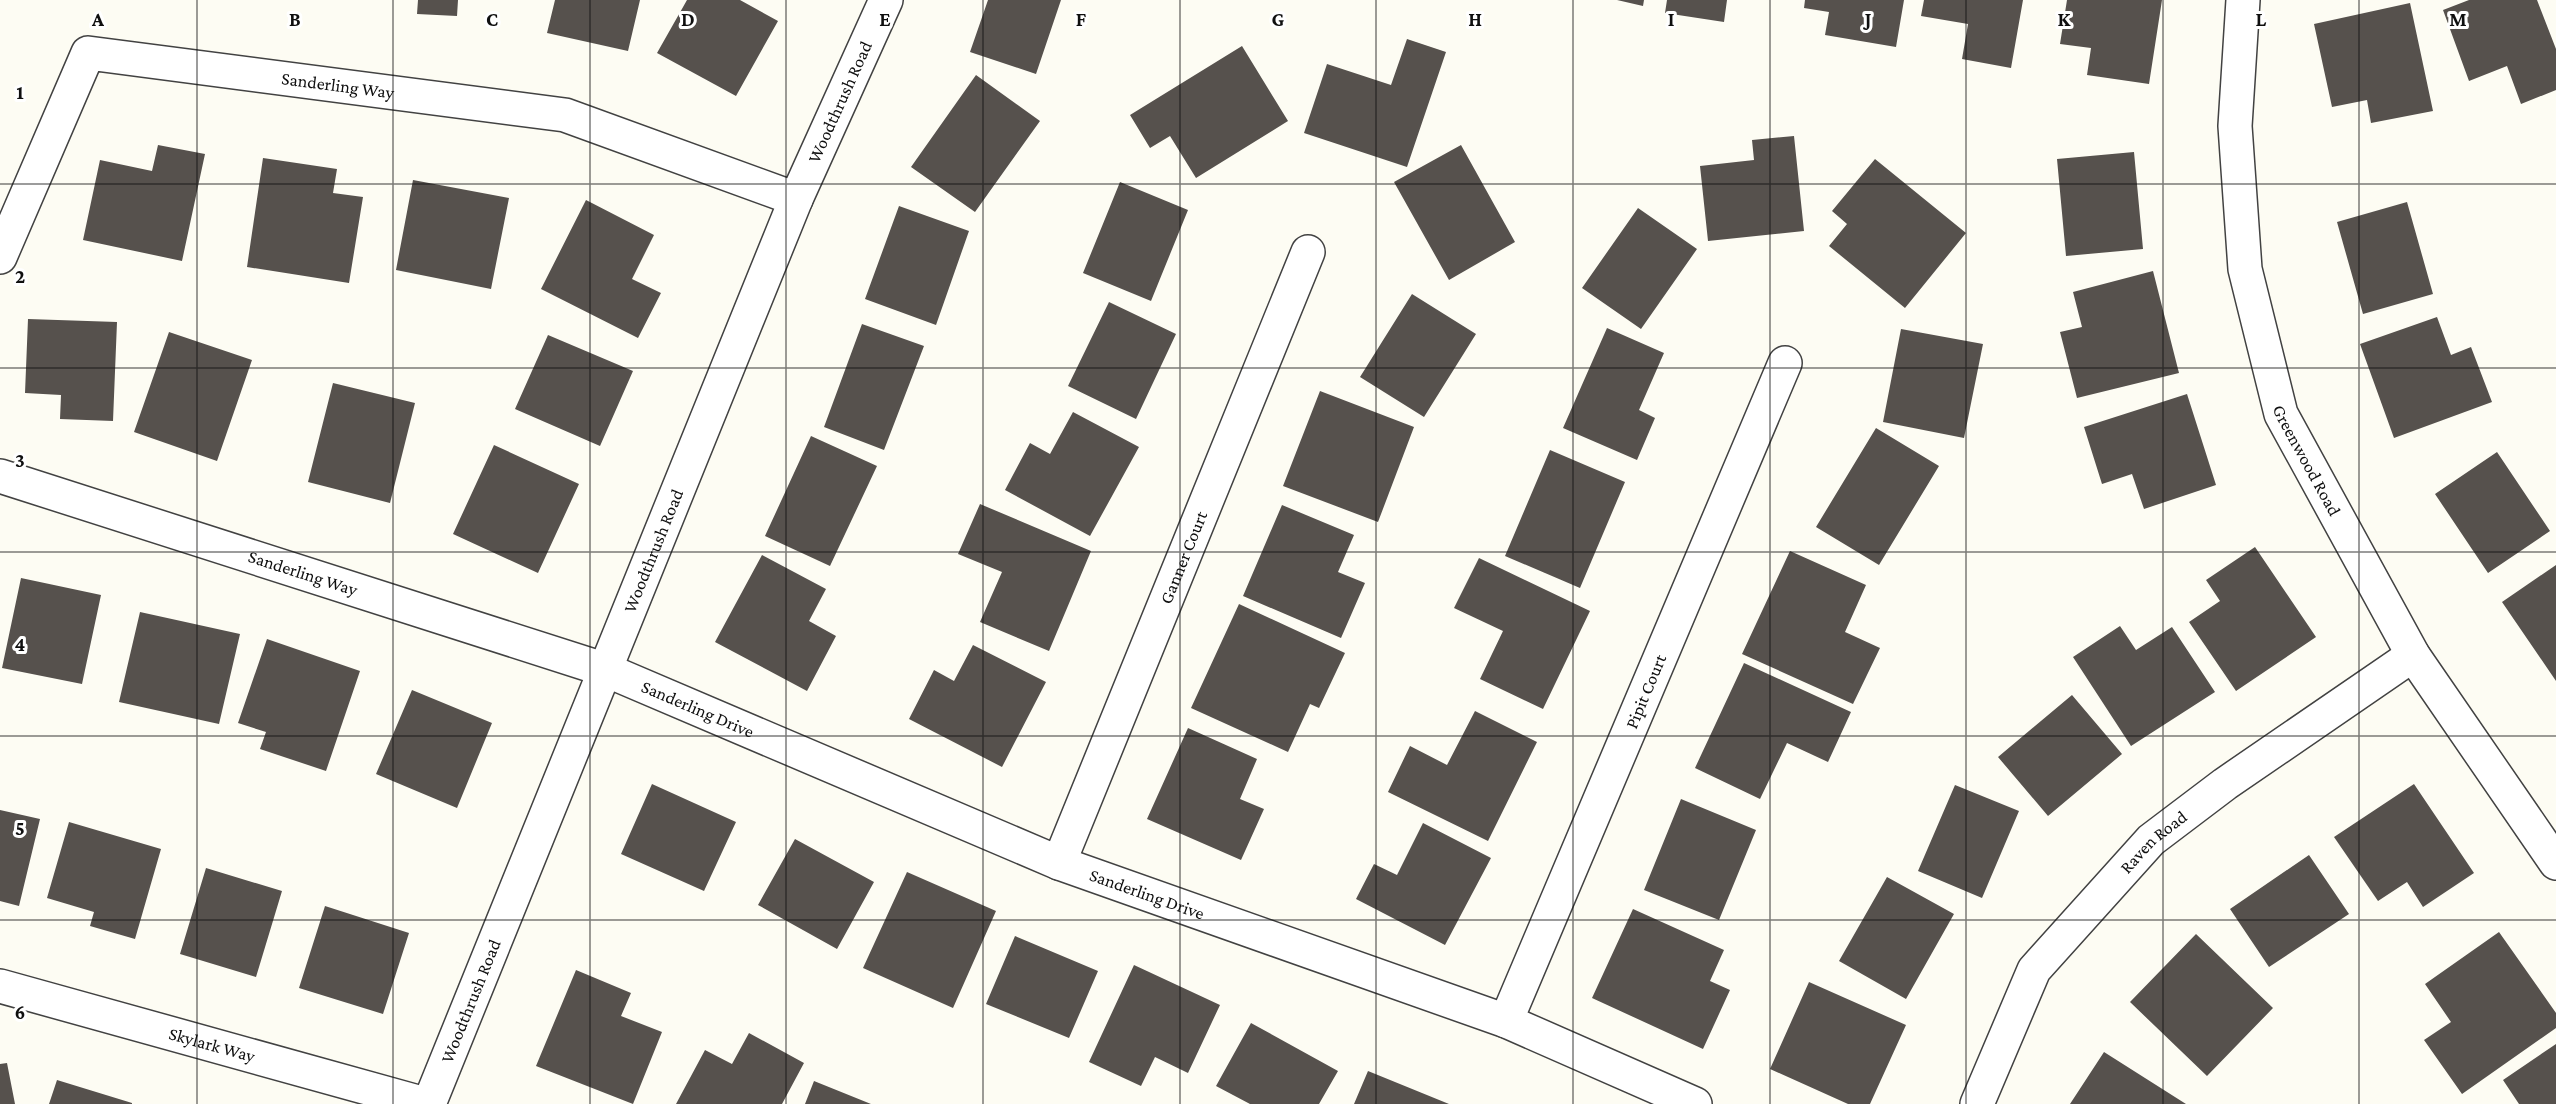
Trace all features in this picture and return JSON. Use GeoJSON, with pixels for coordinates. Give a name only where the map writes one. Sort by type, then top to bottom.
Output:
{"type":"FeatureCollection","features":[{"type":"Feature","properties":{"kind":"street","name":"Woodthrush Road"},"geometry":{"type":"LineString","coordinates":[[427,1104],[606,670],[796,199],[886,0]]}},
{"type":"Feature","properties":{"kind":"street","name":"Greenwood Road"},"geometry":{"type":"LineString","coordinates":[[2243,0],[2235,126],[2245,269],[2281,414],[2413,655],[2556,863]]}},
{"type":"Feature","properties":{"kind":"street","name":"Sanderling Way"},"geometry":{"type":"LineString","coordinates":[[0,257],[88,53],[565,115],[796,199]]}},
{"type":"Feature","properties":{"kind":"street","name":"Ganner Court"},"geometry":{"type":"LineString","coordinates":[[1059,863],[1308,252]]}},
{"type":"Feature","properties":{"kind":"street","name":"Pipit Court"},"geometry":{"type":"LineString","coordinates":[[1506,1020],[1785,363]]}},
{"type":"Feature","properties":{"kind":"street","name":"Sanderling Way"},"geometry":{"type":"LineString","coordinates":[[0,476],[606,670]]}},
{"type":"Feature","properties":{"kind":"street","name":"Raven Road"},"geometry":{"type":"LineString","coordinates":[[1977,1104],[2034,970],[2151,840],[2225,784],[2413,655]]}},
{"type":"Feature","properties":{"kind":"street","name":"Sanderling Drive"},"geometry":{"type":"LineString","coordinates":[[606,670],[1059,863],[1506,1020],[1695,1104]]}},
{"type":"Feature","properties":{"kind":"street","name":"Skylark Way"},"geometry":{"type":"LineString","coordinates":[[0,986],[427,1104]]}},
{"type":"Feature","properties":{"kind":"building"},"geometry":{"type":"Polygon","coordinates":[[[418,0],[458,0],[457,16],[417,14],[418,0]]]}},
{"type":"Feature","properties":{"kind":"building"},"geometry":{"type":"Polygon","coordinates":[[[555,0],[640,0],[628,51],[547,33],[555,0]]]}},
{"type":"Feature","properties":{"kind":"building"},"geometry":{"type":"Polygon","coordinates":[[[687,0],[740,0],[778,21],[736,96],[657,53],[687,0]]]}},
{"type":"Feature","properties":{"kind":"building"},"geometry":{"type":"Polygon","coordinates":[[[988,0],[1061,0],[1036,74],[970,52],[988,0]]]}},
{"type":"Feature","properties":{"kind":"building"},"geometry":{"type":"Polygon","coordinates":[[[1617,0],[1644,0],[1643,6],[1617,0]]]}},
{"type":"Feature","properties":{"kind":"building"},"geometry":{"type":"Polygon","coordinates":[[[1667,0],[1727,0],[1724,22],[1665,13],[1667,0]]]}},
{"type":"Feature","properties":{"kind":"building"},"geometry":{"type":"Polygon","coordinates":[[[1805,0],[1904,0],[1896,47],[1825,35],[1829,12],[1804,8],[1805,0]]]}},
{"type":"Feature","properties":{"kind":"building"},"geometry":{"type":"Polygon","coordinates":[[[1924,0],[2023,0],[2011,68],[1962,59],[1968,24],[1921,16],[1924,0]]]}},
{"type":"Feature","properties":{"kind":"building"},"geometry":{"type":"Polygon","coordinates":[[[2067,0],[2162,0],[2149,84],[2087,75],[2091,48],[2060,44],[2067,0]]]}},
{"type":"Feature","properties":{"kind":"building"},"geometry":{"type":"Polygon","coordinates":[[[2469,0],[2537,0],[2556,49],[2556,90],[2521,104],[2507,66],[2469,81],[2443,10],[2469,0]]]}},
{"type":"Feature","properties":{"kind":"building"},"geometry":{"type":"Polygon","coordinates":[[[2410,3],[2433,111],[2371,123],[2367,100],[2332,107],[2314,24],[2410,3]]]}},
{"type":"Feature","properties":{"kind":"building"},"geometry":{"type":"Polygon","coordinates":[[[1407,39],[1446,52],[1407,167],[1304,133],[1327,64],[1391,85],[1407,39]]]}},
{"type":"Feature","properties":{"kind":"building"},"geometry":{"type":"Polygon","coordinates":[[[1242,46],[1288,121],[1196,178],[1170,136],[1150,148],[1130,115],[1242,46]]]}},
{"type":"Feature","properties":{"kind":"building"},"geometry":{"type":"Polygon","coordinates":[[[976,75],[1040,121],[975,212],[911,167],[976,75]]]}},
{"type":"Feature","properties":{"kind":"building"},"geometry":{"type":"Polygon","coordinates":[[[1794,136],[1804,231],[1708,241],[1700,166],[1754,160],[1752,140],[1794,136]]]}},
{"type":"Feature","properties":{"kind":"building"},"geometry":{"type":"Polygon","coordinates":[[[158,145],[205,154],[182,261],[83,240],[100,160],[152,171],[158,145]]]}},
{"type":"Feature","properties":{"kind":"building"},"geometry":{"type":"Polygon","coordinates":[[[1461,145],[1515,242],[1449,280],[1394,182],[1461,145]]]}},
{"type":"Feature","properties":{"kind":"building"},"geometry":{"type":"Polygon","coordinates":[[[2134,152],[2143,249],[2066,256],[2057,159],[2134,152]]]}},
{"type":"Feature","properties":{"kind":"building"},"geometry":{"type":"Polygon","coordinates":[[[263,158],[337,169],[333,193],[363,197],[349,283],[247,267],[263,158]]]}},
{"type":"Feature","properties":{"kind":"building"},"geometry":{"type":"Polygon","coordinates":[[[1875,159],[1966,233],[1905,308],[1829,246],[1847,224],[1832,211],[1875,159]]]}},
{"type":"Feature","properties":{"kind":"building"},"geometry":{"type":"Polygon","coordinates":[[[413,180],[509,198],[491,289],[396,270],[413,180]]]}},
{"type":"Feature","properties":{"kind":"building"},"geometry":{"type":"Polygon","coordinates":[[[1120,182],[1188,210],[1151,301],[1083,273],[1120,182]]]}},
{"type":"Feature","properties":{"kind":"building"},"geometry":{"type":"Polygon","coordinates":[[[586,200],[654,235],[632,279],[661,293],[638,338],[541,289],[586,200]]]}},
{"type":"Feature","properties":{"kind":"building"},"geometry":{"type":"Polygon","coordinates":[[[2407,202],[2433,294],[2363,314],[2337,222],[2407,202]]]}},
{"type":"Feature","properties":{"kind":"building"},"geometry":{"type":"Polygon","coordinates":[[[899,206],[969,231],[936,325],[865,299],[899,206]]]}},
{"type":"Feature","properties":{"kind":"building"},"geometry":{"type":"Polygon","coordinates":[[[1638,208],[1697,249],[1641,329],[1582,288],[1638,208]]]}},
{"type":"Feature","properties":{"kind":"building"},"geometry":{"type":"Polygon","coordinates":[[[2153,271],[2179,373],[2077,398],[2060,332],[2082,327],[2073,292],[2153,271]]]}},
{"type":"Feature","properties":{"kind":"building"},"geometry":{"type":"Polygon","coordinates":[[[1412,294],[1476,334],[1424,417],[1360,377],[1412,294]]]}},
{"type":"Feature","properties":{"kind":"building"},"geometry":{"type":"Polygon","coordinates":[[[1109,302],[1176,334],[1136,419],[1068,386],[1109,302]]]}},
{"type":"Feature","properties":{"kind":"building"},"geometry":{"type":"Polygon","coordinates":[[[2437,317],[2451,355],[2471,347],[2492,402],[2394,438],[2360,344],[2437,317]]]}},
{"type":"Feature","properties":{"kind":"building"},"geometry":{"type":"Polygon","coordinates":[[[28,319],[117,322],[113,421],[60,419],[61,395],[25,393],[28,319]]]}},
{"type":"Feature","properties":{"kind":"building"},"geometry":{"type":"Polygon","coordinates":[[[862,324],[924,346],[884,450],[824,427],[862,324]]]}},
{"type":"Feature","properties":{"kind":"building"},"geometry":{"type":"Polygon","coordinates":[[[1607,328],[1664,353],[1639,410],[1655,418],[1637,460],[1563,428],[1607,328]]]}},
{"type":"Feature","properties":{"kind":"building"},"geometry":{"type":"Polygon","coordinates":[[[1901,329],[1983,344],[1964,438],[1883,422],[1901,329]]]}},
{"type":"Feature","properties":{"kind":"building"},"geometry":{"type":"Polygon","coordinates":[[[169,332],[252,360],[217,461],[134,432],[169,332]]]}},
{"type":"Feature","properties":{"kind":"building"},"geometry":{"type":"Polygon","coordinates":[[[548,335],[633,371],[600,446],[515,409],[548,335]]]}},
{"type":"Feature","properties":{"kind":"building"},"geometry":{"type":"Polygon","coordinates":[[[333,383],[415,403],[390,503],[308,482],[333,383]]]}},
{"type":"Feature","properties":{"kind":"building"},"geometry":{"type":"Polygon","coordinates":[[[1320,391],[1414,427],[1378,522],[1283,486],[1320,391]]]}},
{"type":"Feature","properties":{"kind":"building"},"geometry":{"type":"Polygon","coordinates":[[[2187,394],[2216,485],[2144,509],[2132,474],[2102,484],[2084,427],[2187,394]]]}},
{"type":"Feature","properties":{"kind":"building"},"geometry":{"type":"Polygon","coordinates":[[[1073,412],[1139,447],[1090,536],[1005,490],[1030,443],[1050,454],[1073,412]]]}},
{"type":"Feature","properties":{"kind":"building"},"geometry":{"type":"Polygon","coordinates":[[[1876,428],[1939,466],[1879,565],[1816,527],[1876,428]]]}},
{"type":"Feature","properties":{"kind":"building"},"geometry":{"type":"Polygon","coordinates":[[[811,436],[877,466],[830,566],[765,536],[811,436]]]}},
{"type":"Feature","properties":{"kind":"building"},"geometry":{"type":"Polygon","coordinates":[[[494,445],[579,484],[538,573],[453,534],[494,445]]]}},
{"type":"Feature","properties":{"kind":"building"},"geometry":{"type":"Polygon","coordinates":[[[1550,450],[1625,482],[1580,588],[1505,556],[1550,450]]]}},
{"type":"Feature","properties":{"kind":"building"},"geometry":{"type":"Polygon","coordinates":[[[2497,452],[2550,531],[2488,573],[2435,494],[2497,452]]]}},
{"type":"Feature","properties":{"kind":"building"},"geometry":{"type":"Polygon","coordinates":[[[980,504],[1091,551],[1049,651],[980,622],[1002,572],[958,554],[980,504]]]}},
{"type":"Feature","properties":{"kind":"building"},"geometry":{"type":"Polygon","coordinates":[[[1282,505],[1354,535],[1338,572],[1365,583],[1341,638],[1243,596],[1282,505]]]}},
{"type":"Feature","properties":{"kind":"building"},"geometry":{"type":"Polygon","coordinates":[[[2255,547],[2316,637],[2236,691],[2189,622],[2220,601],[2206,580],[2255,547]]]}},
{"type":"Feature","properties":{"kind":"building"},"geometry":{"type":"Polygon","coordinates":[[[1790,551],[1866,585],[1845,632],[1880,648],[1853,704],[1742,654],[1790,551]]]}},
{"type":"Feature","properties":{"kind":"building"},"geometry":{"type":"Polygon","coordinates":[[[762,555],[826,589],[809,621],[836,636],[807,691],[715,642],[762,555]]]}},
{"type":"Feature","properties":{"kind":"building"},"geometry":{"type":"Polygon","coordinates":[[[1479,558],[1590,611],[1543,709],[1480,679],[1503,631],[1454,608],[1479,558]]]}},
{"type":"Feature","properties":{"kind":"building"},"geometry":{"type":"Polygon","coordinates":[[[2556,565],[2556,681],[2502,602],[2556,565]]]}},
{"type":"Feature","properties":{"kind":"building"},"geometry":{"type":"Polygon","coordinates":[[[21,578],[101,595],[82,684],[2,668],[21,578]]]}},
{"type":"Feature","properties":{"kind":"building"},"geometry":{"type":"Polygon","coordinates":[[[1239,604],[1345,653],[1319,708],[1310,704],[1288,752],[1191,708],[1239,604]]]}},
{"type":"Feature","properties":{"kind":"building"},"geometry":{"type":"Polygon","coordinates":[[[140,612],[240,634],[219,724],[119,702],[140,612]]]}},
{"type":"Feature","properties":{"kind":"building"},"geometry":{"type":"Polygon","coordinates":[[[2120,626],[2136,650],[2172,627],[2215,692],[2131,746],[2073,657],[2120,626]]]}},
{"type":"Feature","properties":{"kind":"building"},"geometry":{"type":"Polygon","coordinates":[[[267,639],[360,671],[326,771],[260,749],[266,732],[238,723],[267,639]]]}},
{"type":"Feature","properties":{"kind":"building"},"geometry":{"type":"Polygon","coordinates":[[[973,645],[1046,682],[1002,767],[909,719],[934,670],[954,681],[973,645]]]}},
{"type":"Feature","properties":{"kind":"building"},"geometry":{"type":"Polygon","coordinates":[[[1744,663],[1851,712],[1828,762],[1787,743],[1760,799],[1695,768],[1744,663]]]}},
{"type":"Feature","properties":{"kind":"building"},"geometry":{"type":"Polygon","coordinates":[[[412,690],[492,723],[457,808],[376,774],[412,690]]]}},
{"type":"Feature","properties":{"kind":"building"},"geometry":{"type":"Polygon","coordinates":[[[2072,695],[2122,754],[2048,816],[1998,757],[2072,695]]]}},
{"type":"Feature","properties":{"kind":"building"},"geometry":{"type":"Polygon","coordinates":[[[1475,711],[1537,742],[1488,841],[1388,792],[1410,746],[1447,765],[1475,711]]]}},
{"type":"Feature","properties":{"kind":"building"},"geometry":{"type":"Polygon","coordinates":[[[1188,728],[1257,759],[1240,799],[1264,809],[1241,860],[1147,819],[1188,728]]]}},
{"type":"Feature","properties":{"kind":"building"},"geometry":{"type":"Polygon","coordinates":[[[652,784],[736,822],[704,891],[621,854],[652,784]]]}},
{"type":"Feature","properties":{"kind":"building"},"geometry":{"type":"Polygon","coordinates":[[[2414,784],[2474,873],[2423,907],[2407,882],[2378,901],[2334,837],[2414,784]]]}},
{"type":"Feature","properties":{"kind":"building"},"geometry":{"type":"Polygon","coordinates":[[[1955,785],[2019,811],[1982,898],[1918,871],[1955,785]]]}},
{"type":"Feature","properties":{"kind":"building"},"geometry":{"type":"Polygon","coordinates":[[[1681,799],[1756,830],[1719,920],[1644,890],[1681,799]]]}},
{"type":"Feature","properties":{"kind":"building"},"geometry":{"type":"Polygon","coordinates":[[[0,810],[40,819],[19,906],[0,901],[0,810]]]}},
{"type":"Feature","properties":{"kind":"building"},"geometry":{"type":"Polygon","coordinates":[[[69,822],[161,849],[135,939],[90,926],[94,912],[47,898],[69,822]]]}},
{"type":"Feature","properties":{"kind":"building"},"geometry":{"type":"Polygon","coordinates":[[[1423,823],[1491,858],[1445,945],[1356,899],[1374,864],[1397,875],[1423,823]]]}},
{"type":"Feature","properties":{"kind":"building"},"geometry":{"type":"Polygon","coordinates":[[[795,839],[874,882],[837,949],[758,905],[795,839]]]}},
{"type":"Feature","properties":{"kind":"building"},"geometry":{"type":"Polygon","coordinates":[[[2309,855],[2349,914],[2269,967],[2230,909],[2309,855]]]}},
{"type":"Feature","properties":{"kind":"building"},"geometry":{"type":"Polygon","coordinates":[[[206,868],[282,891],[256,977],[180,954],[206,868]]]}},
{"type":"Feature","properties":{"kind":"building"},"geometry":{"type":"Polygon","coordinates":[[[907,872],[996,911],[953,1008],[863,968],[907,872]]]}},
{"type":"Feature","properties":{"kind":"building"},"geometry":{"type":"Polygon","coordinates":[[[1887,877],[1954,914],[1906,999],[1839,961],[1887,877]]]}},
{"type":"Feature","properties":{"kind":"building"},"geometry":{"type":"Polygon","coordinates":[[[325,906],[409,933],[383,1014],[299,988],[325,906]]]}},
{"type":"Feature","properties":{"kind":"building"},"geometry":{"type":"Polygon","coordinates":[[[1633,909],[1724,950],[1710,981],[1730,990],[1703,1049],[1592,998],[1633,909]]]}},
{"type":"Feature","properties":{"kind":"building"},"geometry":{"type":"Polygon","coordinates":[[[2499,932],[2556,1013],[2556,1028],[2462,1094],[2424,1040],[2451,1022],[2425,984],[2499,932]]]}},
{"type":"Feature","properties":{"kind":"building"},"geometry":{"type":"Polygon","coordinates":[[[2196,934],[2273,1008],[2207,1076],[2130,1002],[2196,934]]]}},
{"type":"Feature","properties":{"kind":"building"},"geometry":{"type":"Polygon","coordinates":[[[1015,936],[1098,971],[1069,1038],[986,1004],[1015,936]]]}},
{"type":"Feature","properties":{"kind":"building"},"geometry":{"type":"Polygon","coordinates":[[[1134,965],[1220,1005],[1188,1073],[1155,1057],[1141,1086],[1089,1062],[1134,965]]]}},
{"type":"Feature","properties":{"kind":"building"},"geometry":{"type":"Polygon","coordinates":[[[576,970],[631,993],[621,1016],[662,1032],[633,1104],[536,1066],[576,970]]]}},
{"type":"Feature","properties":{"kind":"building"},"geometry":{"type":"Polygon","coordinates":[[[1809,982],[1906,1025],[1870,1104],[1848,1104],[1770,1069],[1809,982]]]}},
{"type":"Feature","properties":{"kind":"building"},"geometry":{"type":"Polygon","coordinates":[[[1251,1023],[1338,1071],[1319,1104],[1250,1104],[1216,1086],[1251,1023]]]}},
{"type":"Feature","properties":{"kind":"building"},"geometry":{"type":"Polygon","coordinates":[[[749,1033],[804,1063],[782,1104],[676,1104],[705,1050],[732,1064],[749,1033]]]}},
{"type":"Feature","properties":{"kind":"building"},"geometry":{"type":"Polygon","coordinates":[[[2556,1044],[2556,1104],[2519,1104],[2503,1080],[2556,1044]]]}},
{"type":"Feature","properties":{"kind":"building"},"geometry":{"type":"Polygon","coordinates":[[[2104,1052],[2186,1104],[2070,1104],[2104,1052]]]}},
{"type":"Feature","properties":{"kind":"building"},"geometry":{"type":"Polygon","coordinates":[[[7,1063],[15,1104],[0,1104],[0,1064],[7,1063]]]}},
{"type":"Feature","properties":{"kind":"building"},"geometry":{"type":"Polygon","coordinates":[[[1368,1071],[1449,1104],[1354,1104],[1368,1071]]]}},
{"type":"Feature","properties":{"kind":"building"},"geometry":{"type":"Polygon","coordinates":[[[57,1080],[132,1103],[132,1104],[49,1104],[57,1080]]]}},
{"type":"Feature","properties":{"kind":"building"},"geometry":{"type":"Polygon","coordinates":[[[814,1081],[871,1104],[805,1104],[814,1081]]]}}]}
